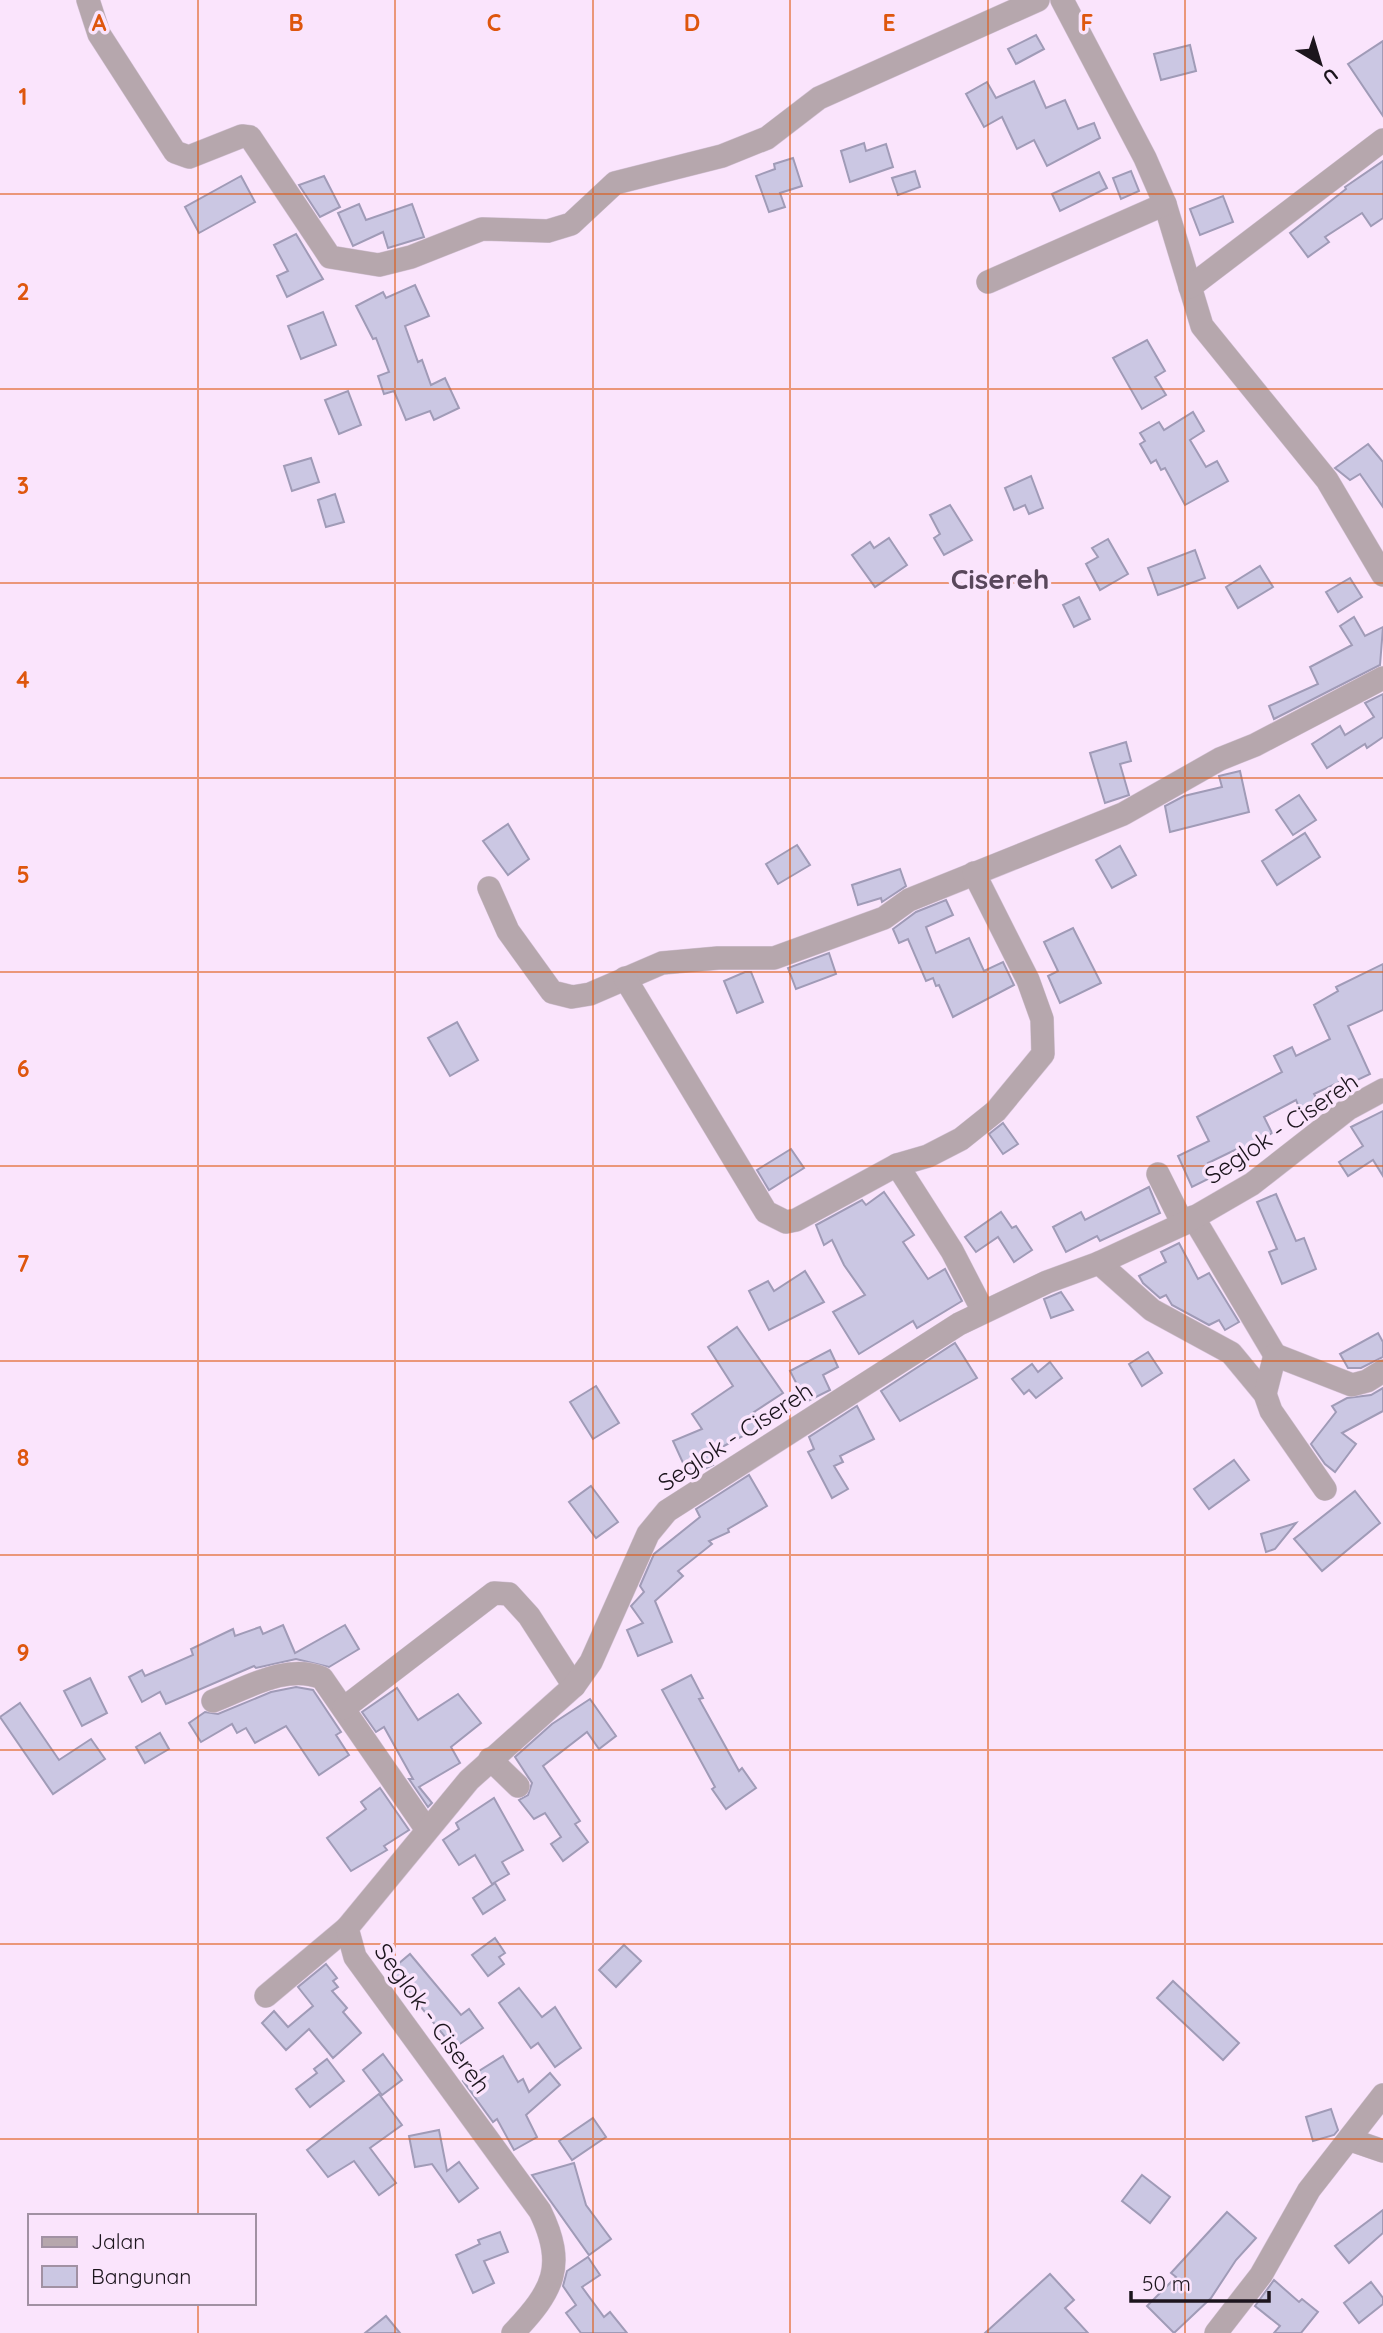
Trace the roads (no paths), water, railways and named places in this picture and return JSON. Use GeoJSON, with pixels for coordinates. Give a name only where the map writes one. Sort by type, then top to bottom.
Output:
{"type":"FeatureCollection","features":[{"type":"Feature","properties":{"kind":"street"},"geometry":{"type":"LineString","coordinates":[[88,0],[99,34],[175,152],[189,157],[242,136],[250,137],[330,257],[379,265],[411,257],[482,229],[548,231],[570,224],[615,183],[722,156],[767,138],[818,98],[1038,0]]}},
{"type":"Feature","properties":{"kind":"street"},"geometry":{"type":"LineString","coordinates":[[1062,0],[1145,158],[1165,204],[1202,326],[1327,480],[1383,575]]}},
{"type":"Feature","properties":{"kind":"street"},"geometry":{"type":"LineString","coordinates":[[1190,287],[1383,140]]}},
{"type":"Feature","properties":{"kind":"street"},"geometry":{"type":"LineString","coordinates":[[988,282],[1165,204]]}},
{"type":"Feature","properties":{"kind":"street"},"geometry":{"type":"LineString","coordinates":[[489,888],[508,931],[552,992],[572,998],[590,994],[662,963],[718,958],[774,958],[884,918],[909,900],[1123,814],[1220,759],[1255,745],[1383,678]]}},
{"type":"Feature","properties":{"kind":"street"},"geometry":{"type":"LineString","coordinates":[[625,978],[766,1212],[786,1222],[796,1220],[897,1165],[928,1156],[961,1139],[996,1111],[1043,1054],[1042,1019],[1028,980],[974,873]]}},
{"type":"Feature","properties":{"kind":"street","name":"Seglok - Cisereh"},"geometry":{"type":"LineString","coordinates":[[513,2333],[544,2295],[555,2266],[552,2236],[540,2211],[355,1957],[349,1945],[347,1928],[393,1875],[427,1830],[490,1759],[574,1686],[591,1662],[644,1541],[667,1511],[810,1418],[983,1311],[1047,1282],[1099,1263],[1188,1220],[1252,1184],[1348,1110],[1383,1090]]}},
{"type":"Feature","properties":{"kind":"street"},"geometry":{"type":"LineString","coordinates":[[897,1165],[952,1251],[983,1311]]}},
{"type":"Feature","properties":{"kind":"street"},"geometry":{"type":"LineString","coordinates":[[1158,1174],[1275,1355],[1352,1385],[1367,1381],[1383,1371]]}},
{"type":"Feature","properties":{"kind":"street"},"geometry":{"type":"LineString","coordinates":[[1099,1263],[1152,1310],[1231,1353],[1265,1394],[1271,1411],[1325,1489]]}},
{"type":"Feature","properties":{"kind":"street"},"geometry":{"type":"LineString","coordinates":[[1265,1394],[1275,1355]]}},
{"type":"Feature","properties":{"kind":"street"},"geometry":{"type":"LineString","coordinates":[[344,1708],[494,1593],[509,1594],[529,1616],[574,1686]]}},
{"type":"Feature","properties":{"kind":"street"},"geometry":{"type":"LineString","coordinates":[[213,1701],[285,1674],[308,1672],[322,1678],[427,1830]]}},
{"type":"Feature","properties":{"kind":"street"},"geometry":{"type":"LineString","coordinates":[[490,1759],[518,1786]]}},
{"type":"Feature","properties":{"kind":"street"},"geometry":{"type":"LineString","coordinates":[[266,1996],[347,1928]]}},
{"type":"Feature","properties":{"kind":"street"},"geometry":{"type":"LineString","coordinates":[[1216,2333],[1261,2275],[1309,2190],[1351,2140],[1383,2095]]}},
{"type":"Feature","properties":{"kind":"street"},"geometry":{"type":"LineString","coordinates":[[1351,2140],[1383,2151]]}},
{"type":"Feature","properties":{"kind":"district","name":"Cisereh"},"geometry":{"type":"Point","coordinates":[1000,578]}}]}
